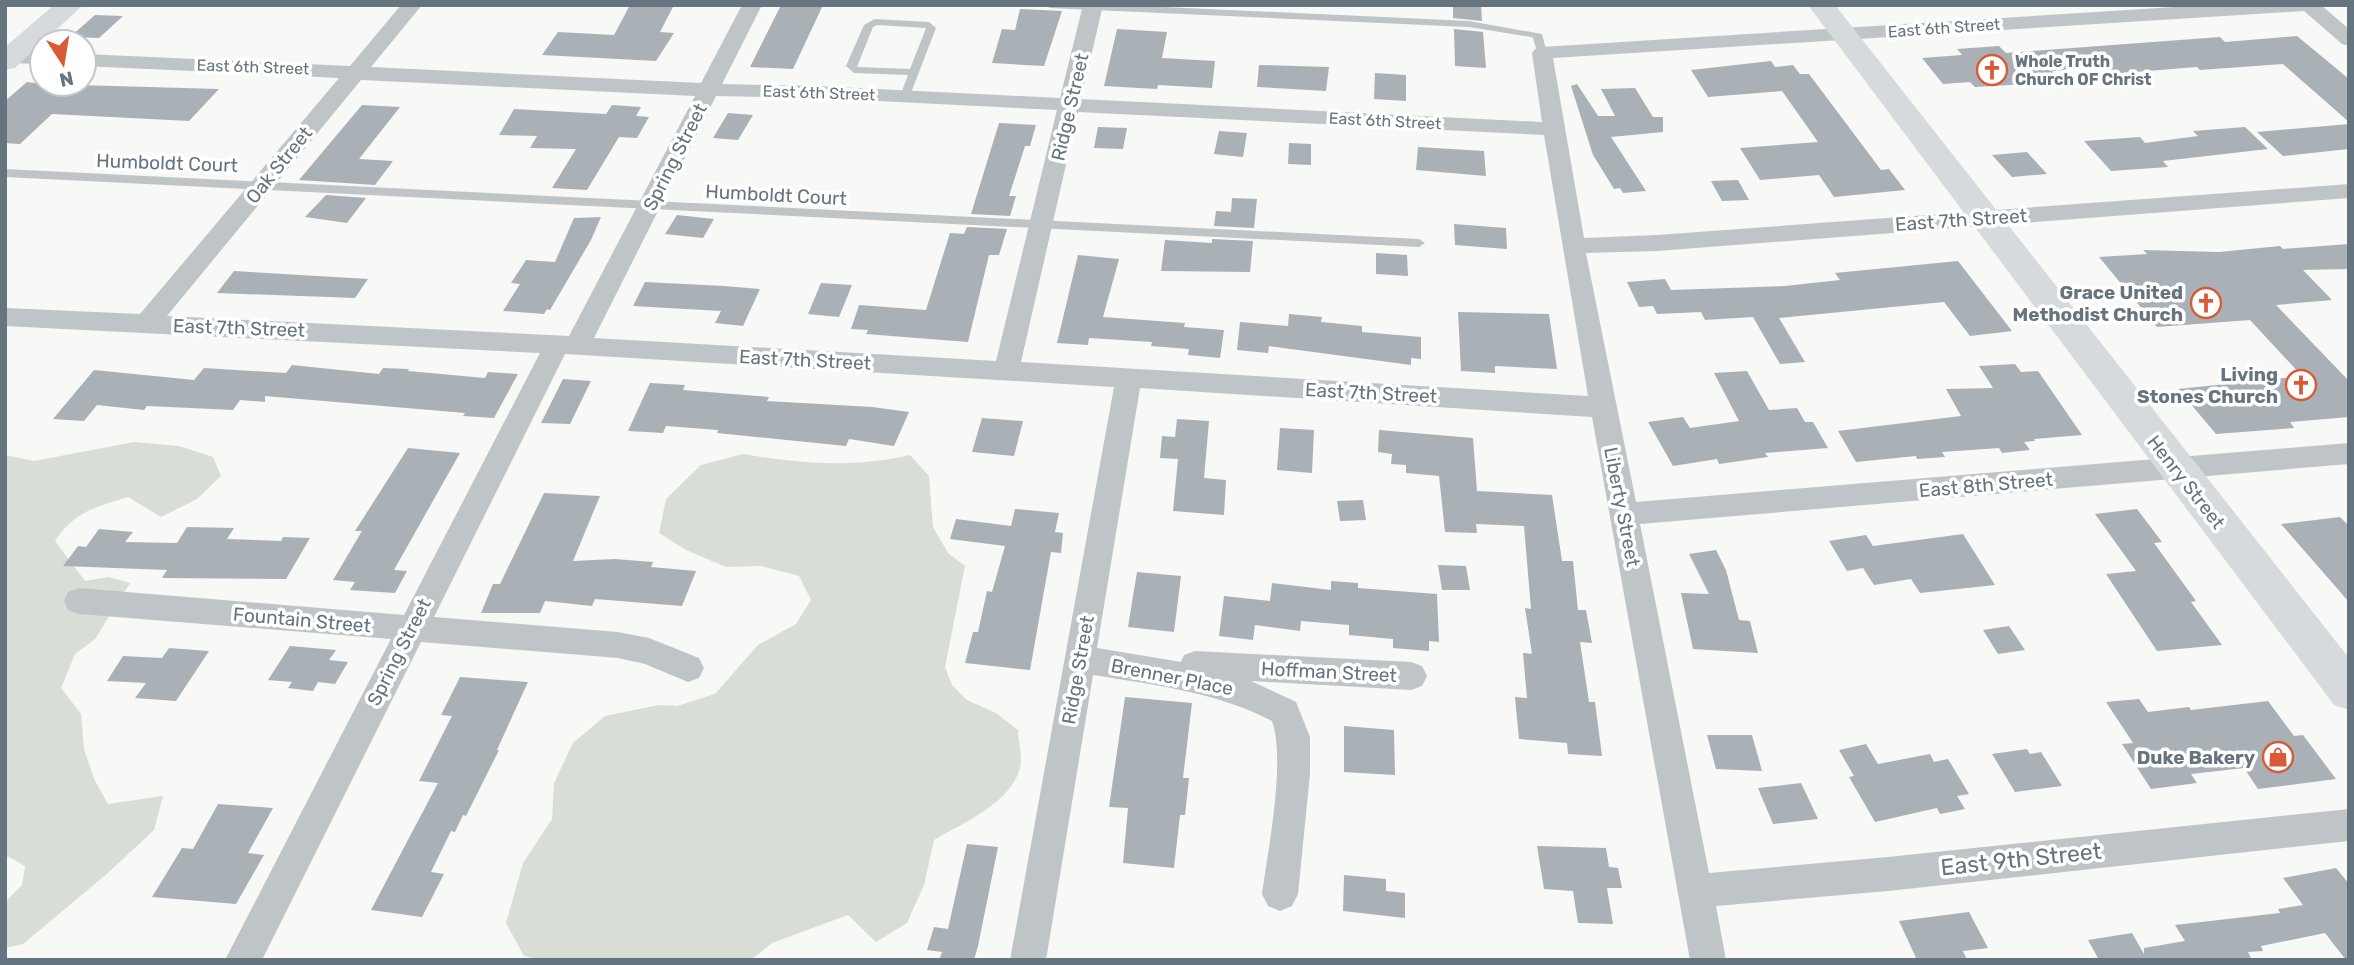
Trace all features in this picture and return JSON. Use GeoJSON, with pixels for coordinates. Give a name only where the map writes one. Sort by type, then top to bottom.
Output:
{"type":"FeatureCollection","features":[{"type":"Feature","properties":{"kind":"street"},"geometry":{"type":"LineString","coordinates":[[7,59],[70,5]]}},
{"type":"Feature","properties":{"kind":"street","name":"Oak Street"},"geometry":{"type":"LineString","coordinates":[[146,324],[411,5]]}},
{"type":"Feature","properties":{"kind":"street","name":"Spring Street"},"geometry":{"type":"LineString","coordinates":[[243,960],[410,630],[567,345],[649,206],[752,5]]}},
{"type":"Feature","properties":{"kind":"street","name":"Henry Street"},"geometry":{"type":"LineString","coordinates":[[1821,5],[1983,219],[2349,691]]}},
{"type":"Feature","properties":{"kind":"street"},"geometry":{"type":"LineString","coordinates":[[2306,5],[2349,40]]}},
{"type":"Feature","properties":{"kind":"street","name":"East 6th Street"},"geometry":{"type":"LineString","coordinates":[[1542,53],[2306,5]]}},
{"type":"Feature","properties":{"kind":"street","name":"Ridge Street"},"geometry":{"type":"LineString","coordinates":[[1006,372],[1093,6]]}},
{"type":"Feature","properties":{"kind":"street","name":"Liberty Street"},"geometry":{"type":"LineString","coordinates":[[1542,53],[1573,246],[1708,960]]}},
{"type":"Feature","properties":{"kind":"street"},"geometry":{"type":"LineString","coordinates":[[7,59],[28,58]]}},
{"type":"Feature","properties":{"kind":"street","name":"East 6th Street"},"geometry":{"type":"LineString","coordinates":[[98,61],[710,90],[905,96],[1554,129]]}},
{"type":"Feature","properties":{"kind":"street","name":"East 7th Street"},"geometry":{"type":"LineString","coordinates":[[1573,246],[1657,243],[2349,191]]}},
{"type":"Feature","properties":{"kind":"street","name":"East 7th Street"},"geometry":{"type":"LineString","coordinates":[[5,317],[567,345],[1128,380],[1558,403],[1604,408]]}},
{"type":"Feature","properties":{"kind":"street","name":"Ridge Street"},"geometry":{"type":"LineString","coordinates":[[1028,960],[1128,380]]}},
{"type":"Feature","properties":{"kind":"street","name":"East 8th Street"},"geometry":{"type":"LineString","coordinates":[[1624,514],[2349,453]]}},
{"type":"Feature","properties":{"kind":"street","name":"Fountain Street"},"geometry":{"type":"LineString","coordinates":[[79,601],[618,645],[649,651],[688,668]]}},
{"type":"Feature","properties":{"kind":"street","name":"Hoffman Street"},"geometry":{"type":"LineString","coordinates":[[1080,659],[1411,676]]}},
{"type":"Feature","properties":{"kind":"street","name":"Brenner Place"},"geometry":{"type":"LineString","coordinates":[[1080,659],[1232,687],[1285,712],[1294,737],[1293,774],[1280,894]]}},
{"type":"Feature","properties":{"kind":"street","name":"East 9th Street"},"geometry":{"type":"LineString","coordinates":[[1694,891],[1888,874],[2349,825]]}},
{"type":"Feature","properties":{"kind":"lane"},"geometry":{"type":"LineString","coordinates":[[1050,5],[1469,24],[1533,34],[1538,36],[1542,53]]}},
{"type":"Feature","properties":{"kind":"lane"},"geometry":{"type":"LineString","coordinates":[[905,96],[931,28],[929,25],[875,22],[869,25],[851,66],[854,70],[914,72]]}},
{"type":"Feature","properties":{"kind":"lane","name":"Humboldt Court"},"geometry":{"type":"LineString","coordinates":[[5,173],[1419,243]]}},
{"type":"Feature","properties":{"kind":"shaded area"},"geometry":{"type":"Polygon","coordinates":[[[134,442],[179,446],[213,457],[221,476],[197,499],[161,517],[128,497],[86,512],[62,531],[55,541],[85,581],[109,577],[130,583],[95,639],[75,654],[61,688],[81,714],[84,749],[94,779],[108,804],[163,796],[154,830],[109,872],[23,944],[5,948],[5,902],[22,885],[25,866],[5,857],[5,455],[34,461],[134,442]]]}},
{"type":"Feature","properties":{"kind":"shaded area"},"geometry":{"type":"Polygon","coordinates":[[[743,454],[827,463],[868,462],[910,455],[929,476],[933,527],[948,553],[965,566],[945,667],[952,685],[967,700],[996,713],[1018,730],[1021,764],[1015,781],[984,811],[934,840],[924,885],[907,923],[876,942],[848,915],[772,943],[751,960],[542,960],[524,956],[506,923],[523,863],[552,819],[554,783],[573,743],[605,716],[659,705],[677,706],[715,694],[758,645],[796,624],[811,600],[799,576],[761,566],[726,567],[686,550],[659,533],[666,499],[701,465],[743,454]]]}},
{"type":"Feature","properties":{"kind":"building"},"geometry":{"type":"Polygon","coordinates":[[[630,5],[674,5],[660,32],[674,33],[656,61],[542,55],[558,32],[614,35],[630,5]]]}},
{"type":"Feature","properties":{"kind":"building"},"geometry":{"type":"Polygon","coordinates":[[[781,5],[823,5],[793,69],[750,67],[781,5]]]}},
{"type":"Feature","properties":{"kind":"building"},"geometry":{"type":"Polygon","coordinates":[[[1453,5],[1481,5],[1482,21],[1453,18],[1453,5]]]}},
{"type":"Feature","properties":{"kind":"building"},"geometry":{"type":"Polygon","coordinates":[[[1020,9],[1062,11],[1044,66],[992,63],[1002,29],[1015,30],[1020,9]]]}},
{"type":"Feature","properties":{"kind":"building"},"geometry":{"type":"Polygon","coordinates":[[[95,15],[123,16],[99,38],[98,28],[80,28],[95,15]]]}},
{"type":"Feature","properties":{"kind":"building"},"geometry":{"type":"Polygon","coordinates":[[[1117,29],[1167,32],[1162,58],[1215,61],[1212,88],[1104,86],[1117,29]]]}},
{"type":"Feature","properties":{"kind":"building"},"geometry":{"type":"Polygon","coordinates":[[[1454,29],[1483,32],[1486,68],[1455,66],[1454,29]]]}},
{"type":"Feature","properties":{"kind":"building"},"geometry":{"type":"Polygon","coordinates":[[[2297,36],[2349,79],[2349,122],[2283,64],[2110,74],[2102,67],[2052,71],[2057,76],[2023,79],[2027,84],[1975,87],[1970,82],[1943,84],[1922,58],[1962,55],[1957,49],[1999,46],[2006,53],[2220,37],[2225,42],[2297,36]]]}},
{"type":"Feature","properties":{"kind":"building"},"geometry":{"type":"Polygon","coordinates":[[[1771,61],[1775,67],[1793,65],[1800,74],[1809,74],[1881,170],[1889,169],[1905,190],[1834,197],[1819,175],[1760,180],[1740,148],[1818,142],[1782,91],[1708,97],[1691,70],[1771,61]]]}},
{"type":"Feature","properties":{"kind":"building"},"geometry":{"type":"Polygon","coordinates":[[[1259,65],[1329,67],[1326,91],[1257,87],[1259,65]]]}},
{"type":"Feature","properties":{"kind":"building"},"geometry":{"type":"Polygon","coordinates":[[[1375,73],[1406,75],[1406,101],[1374,99],[1375,73]]]}},
{"type":"Feature","properties":{"kind":"building"},"geometry":{"type":"Polygon","coordinates":[[[27,82],[28,98],[98,98],[98,86],[219,89],[189,121],[52,114],[20,144],[5,143],[5,101],[27,82]]]}},
{"type":"Feature","properties":{"kind":"building"},"geometry":{"type":"Polygon","coordinates":[[[1577,84],[1598,116],[1615,116],[1601,89],[1635,88],[1653,117],[1663,117],[1663,132],[1611,137],[1646,191],[1623,193],[1620,188],[1614,189],[1593,155],[1571,86],[1577,84]]]}},
{"type":"Feature","properties":{"kind":"building"},"geometry":{"type":"Polygon","coordinates":[[[362,105],[400,107],[359,159],[393,161],[375,185],[299,180],[362,105]]]}},
{"type":"Feature","properties":{"kind":"building"},"geometry":{"type":"Polygon","coordinates":[[[612,105],[641,107],[636,116],[649,117],[637,138],[619,137],[587,190],[552,188],[576,149],[530,148],[537,136],[499,135],[514,109],[606,114],[612,105]]]}},
{"type":"Feature","properties":{"kind":"building"},"geometry":{"type":"Polygon","coordinates":[[[728,113],[753,115],[738,140],[713,138],[728,113]]]}},
{"type":"Feature","properties":{"kind":"building"},"geometry":{"type":"Polygon","coordinates":[[[999,123],[1036,125],[1030,146],[1025,146],[1009,196],[1016,196],[1010,216],[971,214],[999,123]]]}},
{"type":"Feature","properties":{"kind":"building"},"geometry":{"type":"Polygon","coordinates":[[[2349,124],[2349,149],[2283,156],[2257,132],[2349,124]]]}},
{"type":"Feature","properties":{"kind":"building"},"geometry":{"type":"Polygon","coordinates":[[[1098,127],[1127,128],[1123,149],[1094,148],[1098,127]]]}},
{"type":"Feature","properties":{"kind":"building"},"geometry":{"type":"Polygon","coordinates":[[[2245,127],[2268,149],[2163,161],[2168,167],[2111,171],[2084,141],[2140,137],[2145,143],[2198,136],[2193,131],[2245,127]]]}},
{"type":"Feature","properties":{"kind":"building"},"geometry":{"type":"Polygon","coordinates":[[[1219,131],[1247,133],[1243,157],[1214,154],[1219,131]]]}},
{"type":"Feature","properties":{"kind":"building"},"geometry":{"type":"Polygon","coordinates":[[[1289,143],[1311,144],[1311,165],[1288,164],[1289,143]]]}},
{"type":"Feature","properties":{"kind":"building"},"geometry":{"type":"Polygon","coordinates":[[[1418,147],[1484,151],[1486,176],[1416,170],[1418,147]]]}},
{"type":"Feature","properties":{"kind":"building"},"geometry":{"type":"Polygon","coordinates":[[[2027,152],[2047,174],[2012,177],[1992,155],[2027,152]]]}},
{"type":"Feature","properties":{"kind":"building"},"geometry":{"type":"Polygon","coordinates":[[[1738,180],[1749,200],[1722,201],[1711,181],[1738,180]]]}},
{"type":"Feature","properties":{"kind":"building"},"geometry":{"type":"Polygon","coordinates":[[[326,195],[366,198],[347,223],[305,217],[326,195]]]}},
{"type":"Feature","properties":{"kind":"building"},"geometry":{"type":"Polygon","coordinates":[[[1232,198],[1257,199],[1254,228],[1214,226],[1216,211],[1231,212],[1232,198]]]}},
{"type":"Feature","properties":{"kind":"building"},"geometry":{"type":"Polygon","coordinates":[[[677,215],[714,219],[703,238],[665,234],[677,215]]]}},
{"type":"Feature","properties":{"kind":"building"},"geometry":{"type":"Polygon","coordinates":[[[601,217],[591,240],[550,310],[547,309],[544,314],[503,311],[520,284],[511,283],[526,260],[555,262],[574,218],[601,217]]]}},
{"type":"Feature","properties":{"kind":"building"},"geometry":{"type":"Polygon","coordinates":[[[1454,224],[1506,228],[1507,249],[1455,245],[1454,224]]]}},
{"type":"Feature","properties":{"kind":"building"},"geometry":{"type":"Polygon","coordinates":[[[967,227],[1007,229],[999,255],[989,255],[968,342],[866,334],[868,330],[851,329],[859,305],[926,310],[950,233],[964,234],[967,227]]]}},
{"type":"Feature","properties":{"kind":"building"},"geometry":{"type":"Polygon","coordinates":[[[1212,239],[1253,241],[1250,272],[1161,271],[1165,240],[1212,243],[1212,239]]]}},
{"type":"Feature","properties":{"kind":"building"},"geometry":{"type":"Polygon","coordinates":[[[2349,244],[2349,269],[2303,270],[2332,300],[2276,305],[2349,381],[2349,417],[2290,422],[2294,428],[2216,434],[2178,389],[2302,376],[2250,320],[2157,327],[2099,257],[2147,254],[2143,250],[2219,252],[2280,246],[2283,249],[2349,244]]]}},
{"type":"Feature","properties":{"kind":"building"},"geometry":{"type":"Polygon","coordinates":[[[1376,253],[1407,255],[1408,276],[1376,274],[1376,253]]]}},
{"type":"Feature","properties":{"kind":"building"},"geometry":{"type":"Polygon","coordinates":[[[1078,255],[1119,259],[1103,317],[1185,323],[1184,327],[1224,330],[1220,358],[1188,355],[1189,349],[1151,346],[1152,342],[1089,338],[1088,345],[1057,343],[1078,255]]]}},
{"type":"Feature","properties":{"kind":"building"},"geometry":{"type":"Polygon","coordinates":[[[1958,261],[2012,331],[1970,336],[1944,302],[1779,318],[1805,362],[1780,364],[1753,317],[1705,320],[1701,312],[1657,314],[1653,306],[1639,307],[1627,282],[1665,279],[1671,290],[1785,286],[1840,280],[1835,273],[1958,261]]]}},
{"type":"Feature","properties":{"kind":"building"},"geometry":{"type":"Polygon","coordinates":[[[234,271],[368,279],[355,298],[217,293],[234,271]]]}},
{"type":"Feature","properties":{"kind":"building"},"geometry":{"type":"Polygon","coordinates":[[[645,282],[760,289],[743,326],[715,323],[721,311],[633,306],[645,282]]]}},
{"type":"Feature","properties":{"kind":"building"},"geometry":{"type":"Polygon","coordinates":[[[821,283],[852,285],[839,317],[808,314],[821,283]]]}},
{"type":"Feature","properties":{"kind":"building"},"geometry":{"type":"Polygon","coordinates":[[[1458,312],[1549,314],[1557,369],[1495,366],[1495,373],[1461,371],[1458,312]]]}},
{"type":"Feature","properties":{"kind":"building"},"geometry":{"type":"Polygon","coordinates":[[[1289,314],[1322,317],[1321,322],[1362,326],[1362,332],[1421,337],[1421,359],[1411,358],[1411,365],[1269,346],[1268,353],[1237,350],[1240,322],[1288,326],[1289,314]]]}},
{"type":"Feature","properties":{"kind":"building"},"geometry":{"type":"Polygon","coordinates":[[[2015,364],[2021,372],[2038,371],[2082,435],[2024,442],[2030,450],[2002,453],[1999,448],[1942,452],[1945,457],[1917,459],[1916,456],[1856,462],[1838,431],[1961,416],[1946,389],[1993,388],[1979,366],[2015,364]]]}},
{"type":"Feature","properties":{"kind":"building"},"geometry":{"type":"Polygon","coordinates":[[[292,365],[379,374],[383,368],[485,378],[488,372],[518,374],[494,418],[463,416],[465,413],[265,396],[265,402],[240,400],[233,410],[147,406],[144,410],[97,405],[84,421],[53,419],[94,370],[194,380],[204,368],[286,373],[292,365]]]}},
{"type":"Feature","properties":{"kind":"building"},"geometry":{"type":"Polygon","coordinates":[[[1747,371],[1769,410],[1797,408],[1805,422],[1813,422],[1828,448],[1765,453],[1768,457],[1719,464],[1717,459],[1673,466],[1648,422],[1683,417],[1690,428],[1739,421],[1714,373],[1747,371]]]}},
{"type":"Feature","properties":{"kind":"building"},"geometry":{"type":"Polygon","coordinates":[[[563,379],[591,381],[570,424],[541,423],[563,379]]]}},
{"type":"Feature","properties":{"kind":"building"},"geometry":{"type":"Polygon","coordinates":[[[650,383],[685,385],[683,390],[769,397],[767,401],[872,407],[909,412],[894,446],[849,439],[846,446],[666,426],[663,433],[628,431],[650,383]]]}},
{"type":"Feature","properties":{"kind":"building"},"geometry":{"type":"Polygon","coordinates":[[[982,418],[1023,421],[1014,456],[972,452],[982,418]]]}},
{"type":"Feature","properties":{"kind":"building"},"geometry":{"type":"Polygon","coordinates":[[[1177,419],[1209,421],[1204,478],[1226,480],[1224,515],[1173,511],[1178,459],[1160,458],[1162,436],[1175,437],[1177,419]]]}},
{"type":"Feature","properties":{"kind":"building"},"geometry":{"type":"Polygon","coordinates":[[[1280,428],[1314,430],[1312,473],[1277,470],[1280,428]]]}},
{"type":"Feature","properties":{"kind":"building"},"geometry":{"type":"Polygon","coordinates":[[[1379,430],[1473,438],[1477,491],[1552,495],[1562,561],[1573,561],[1578,610],[1586,610],[1592,643],[1580,642],[1589,702],[1595,702],[1602,756],[1568,754],[1567,743],[1519,739],[1515,697],[1527,698],[1523,653],[1532,654],[1525,608],[1531,609],[1524,526],[1476,524],[1477,533],[1445,532],[1439,476],[1406,473],[1406,465],[1391,464],[1392,454],[1378,452],[1379,430]]]}},
{"type":"Feature","properties":{"kind":"building"},"geometry":{"type":"Polygon","coordinates":[[[408,448],[460,453],[394,570],[407,571],[395,593],[350,590],[355,582],[333,580],[362,531],[355,531],[408,448]]]}},
{"type":"Feature","properties":{"kind":"building"},"geometry":{"type":"Polygon","coordinates":[[[544,493],[600,496],[573,561],[615,559],[653,562],[651,567],[696,571],[682,606],[595,599],[592,606],[545,601],[540,613],[481,613],[493,584],[500,584],[544,493]]]}},
{"type":"Feature","properties":{"kind":"building"},"geometry":{"type":"Polygon","coordinates":[[[1363,500],[1366,520],[1340,521],[1337,501],[1363,500]]]}},
{"type":"Feature","properties":{"kind":"building"},"geometry":{"type":"Polygon","coordinates":[[[1015,509],[1059,513],[1055,532],[1063,533],[1061,553],[1051,552],[1030,670],[965,663],[973,632],[978,632],[987,591],[992,592],[1005,546],[950,539],[956,519],[1011,526],[1015,509]]]}},
{"type":"Feature","properties":{"kind":"building"},"geometry":{"type":"Polygon","coordinates":[[[2137,509],[2162,542],[2154,543],[2196,601],[2191,602],[2222,645],[2157,651],[2106,574],[2136,571],[2095,514],[2137,509]]]}},
{"type":"Feature","properties":{"kind":"building"},"geometry":{"type":"Polygon","coordinates":[[[2340,517],[2349,526],[2349,602],[2281,524],[2340,517]]]}},
{"type":"Feature","properties":{"kind":"building"},"geometry":{"type":"Polygon","coordinates":[[[187,527],[234,528],[227,539],[281,541],[283,537],[310,538],[286,579],[162,578],[167,570],[63,566],[78,546],[86,547],[99,529],[133,532],[125,542],[177,543],[187,527]]]}},
{"type":"Feature","properties":{"kind":"building"},"geometry":{"type":"Polygon","coordinates":[[[1963,534],[1995,585],[1920,593],[1911,579],[1874,585],[1863,568],[1847,571],[1829,541],[1866,535],[1873,546],[1963,534]]]}},
{"type":"Feature","properties":{"kind":"building"},"geometry":{"type":"Polygon","coordinates":[[[1716,550],[1726,570],[1739,620],[1750,621],[1758,653],[1693,649],[1681,593],[1709,594],[1689,554],[1716,550]]]}},
{"type":"Feature","properties":{"kind":"building"},"geometry":{"type":"Polygon","coordinates":[[[1438,565],[1466,566],[1470,590],[1442,590],[1438,565]]]}},
{"type":"Feature","properties":{"kind":"building"},"geometry":{"type":"Polygon","coordinates":[[[1137,572],[1181,576],[1174,632],[1128,627],[1137,572]]]}},
{"type":"Feature","properties":{"kind":"building"},"geometry":{"type":"Polygon","coordinates":[[[1331,581],[1358,583],[1358,588],[1437,594],[1439,642],[1429,641],[1429,651],[1393,648],[1393,639],[1349,635],[1349,625],[1301,621],[1300,631],[1255,625],[1253,640],[1219,636],[1224,596],[1270,601],[1272,583],[1331,590],[1331,581]]]}},
{"type":"Feature","properties":{"kind":"building"},"geometry":{"type":"Polygon","coordinates":[[[2009,626],[2025,650],[1998,654],[1983,630],[2009,626]]]}},
{"type":"Feature","properties":{"kind":"building"},"geometry":{"type":"Polygon","coordinates":[[[290,646],[336,650],[329,660],[348,662],[335,684],[318,682],[313,691],[288,688],[292,682],[268,680],[290,646]]]}},
{"type":"Feature","properties":{"kind":"building"},"geometry":{"type":"Polygon","coordinates":[[[169,648],[209,651],[176,701],[135,698],[146,683],[107,681],[123,656],[162,658],[169,648]]]}},
{"type":"Feature","properties":{"kind":"building"},"geometry":{"type":"Polygon","coordinates":[[[460,677],[528,682],[499,750],[466,816],[463,815],[455,832],[451,831],[431,872],[444,874],[422,917],[371,910],[438,783],[419,781],[452,716],[441,715],[460,677]]]}},
{"type":"Feature","properties":{"kind":"building"},"geometry":{"type":"Polygon","coordinates":[[[1125,697],[1192,703],[1183,778],[1189,778],[1185,815],[1180,815],[1174,868],[1123,863],[1128,808],[1109,807],[1125,697]]]}},
{"type":"Feature","properties":{"kind":"building"},"geometry":{"type":"Polygon","coordinates":[[[2139,699],[2148,712],[2268,701],[2294,736],[2303,735],[2336,779],[2258,789],[2244,768],[2191,774],[2197,783],[2151,789],[2122,744],[2133,743],[2106,702],[2139,699]]]}},
{"type":"Feature","properties":{"kind":"building"},"geometry":{"type":"Polygon","coordinates":[[[1344,726],[1394,730],[1395,775],[1344,772],[1344,726]]]}},
{"type":"Feature","properties":{"kind":"building"},"geometry":{"type":"Polygon","coordinates":[[[1707,735],[1752,735],[1762,771],[1716,769],[1707,735]]]}},
{"type":"Feature","properties":{"kind":"building"},"geometry":{"type":"Polygon","coordinates":[[[1866,744],[1878,764],[1930,754],[1934,762],[1948,759],[1969,794],[1957,796],[1965,809],[1940,814],[1937,808],[1875,822],[1849,777],[1854,776],[1839,750],[1866,744]]]}},
{"type":"Feature","properties":{"kind":"building"},"geometry":{"type":"Polygon","coordinates":[[[2027,749],[2030,754],[2041,752],[2062,786],[2015,792],[1992,754],[2027,749]]]}},
{"type":"Feature","properties":{"kind":"building"},"geometry":{"type":"Polygon","coordinates":[[[1801,783],[1818,819],[1773,824],[1758,788],[1801,783]]]}},
{"type":"Feature","properties":{"kind":"building"},"geometry":{"type":"Polygon","coordinates":[[[218,804],[273,808],[248,853],[264,855],[236,904],[152,897],[182,848],[193,849],[218,804]]]}},
{"type":"Feature","properties":{"kind":"building"},"geometry":{"type":"Polygon","coordinates":[[[967,844],[998,847],[978,946],[974,960],[939,960],[942,952],[927,950],[934,927],[948,929],[967,844]]]}},
{"type":"Feature","properties":{"kind":"building"},"geometry":{"type":"Polygon","coordinates":[[[1537,846],[1606,848],[1609,867],[1618,868],[1622,888],[1607,888],[1613,924],[1578,923],[1573,891],[1544,889],[1537,846]]]}},
{"type":"Feature","properties":{"kind":"building"},"geometry":{"type":"Polygon","coordinates":[[[2336,868],[2349,884],[2349,960],[2346,960],[2325,933],[2261,946],[2263,951],[2248,952],[2252,960],[2099,960],[2088,940],[2132,933],[2144,954],[2144,948],[2185,941],[2175,925],[2280,913],[2278,909],[2303,905],[2283,878],[2336,868]]]}},
{"type":"Feature","properties":{"kind":"building"},"geometry":{"type":"Polygon","coordinates":[[[1344,875],[1386,879],[1386,891],[1405,893],[1405,918],[1343,911],[1344,875]]]}},
{"type":"Feature","properties":{"kind":"building"},"geometry":{"type":"Polygon","coordinates":[[[1969,912],[1988,948],[1963,951],[1967,960],[1917,960],[1899,921],[1969,912]]]}},
{"type":"Feature","properties":{"kind":"place","name":"Whole Truth Church OF Christ"},"geometry":{"type":"Point","coordinates":[1992,70]}},
{"type":"Feature","properties":{"kind":"place","name":"Grace United Methodist Church"},"geometry":{"type":"Point","coordinates":[2206,303]}},
{"type":"Feature","properties":{"kind":"place","name":"Living Stones Church"},"geometry":{"type":"Point","coordinates":[2301,385]}},
{"type":"Feature","properties":{"kind":"place","name":"Duke Bakery"},"geometry":{"type":"Point","coordinates":[2278,757]}}]}
